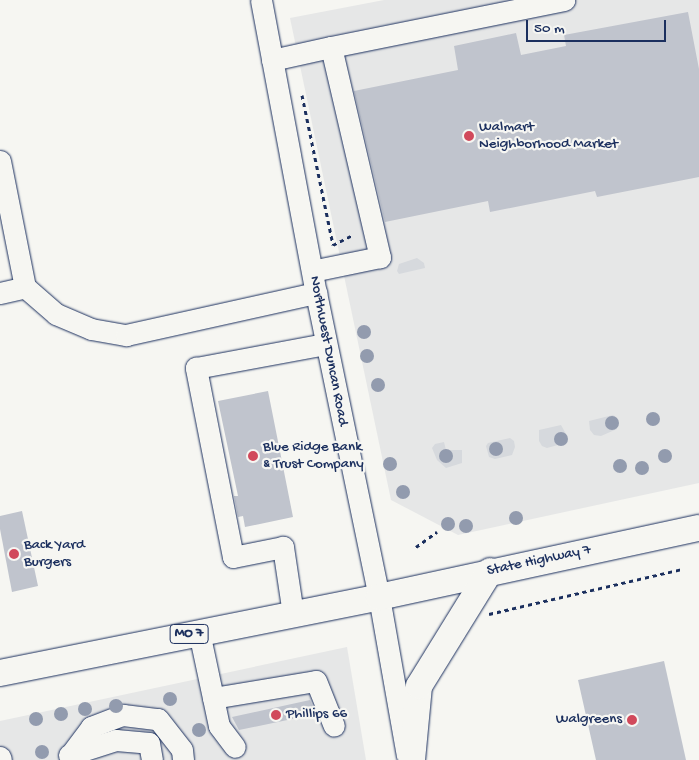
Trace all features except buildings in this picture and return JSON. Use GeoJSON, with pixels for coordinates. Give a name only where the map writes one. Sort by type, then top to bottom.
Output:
{"type":"FeatureCollection","features":[{"type":"Feature","properties":{"kind":"main road","name":"State Highway 7"},"geometry":{"type":"LineString","coordinates":[[379,597],[490,571],[698,533]]}},
{"type":"Feature","properties":{"kind":"main road"},"geometry":{"type":"LineString","coordinates":[[410,760],[419,686],[490,571]]}},
{"type":"Feature","properties":{"kind":"main road","name":"MO 7"},"geometry":{"type":"LineString","coordinates":[[0,672],[379,597]]}},
{"type":"Feature","properties":{"kind":"street","name":"Northwest Duncan Road"},"geometry":{"type":"LineString","coordinates":[[261,0],[316,293],[379,597],[410,760]]}},
{"type":"Feature","properties":{"kind":"street"},"geometry":{"type":"LineString","coordinates":[[272,60],[564,0]]}},
{"type":"Feature","properties":{"kind":"street"},"geometry":{"type":"LineString","coordinates":[[312,271],[380,257],[331,47]]}},
{"type":"Feature","properties":{"kind":"street"},"geometry":{"type":"LineString","coordinates":[[0,161],[26,287],[56,314],[91,329],[126,335],[316,293]]}},
{"type":"Feature","properties":{"kind":"street"},"geometry":{"type":"LineString","coordinates":[[0,293],[26,287]]}},
{"type":"Feature","properties":{"kind":"street"},"geometry":{"type":"LineString","coordinates":[[293,614],[283,547],[233,557],[196,368],[326,344]]}},
{"type":"Feature","properties":{"kind":"street"},"geometry":{"type":"LineString","coordinates":[[199,632],[219,726],[234,747]]}},
{"type":"Feature","properties":{"kind":"street"},"geometry":{"type":"LineString","coordinates":[[213,698],[316,681],[334,726]]}},
{"type":"Feature","properties":{"kind":"street"},"geometry":{"type":"LineString","coordinates":[[65,757],[91,727],[122,715],[158,719],[182,750],[183,760]]}},
{"type":"Feature","properties":{"kind":"street"},"geometry":{"type":"LineString","coordinates":[[65,757],[116,740],[149,743],[152,760]]}},
{"type":"Feature","properties":{"kind":"path"},"geometry":{"type":"LineString","coordinates":[[302,95],[333,245],[353,235]]}},
{"type":"Feature","properties":{"kind":"path"},"geometry":{"type":"LineString","coordinates":[[416,546],[437,532]]}},
{"type":"Feature","properties":{"kind":"path"},"geometry":{"type":"LineString","coordinates":[[483,616],[683,568]]}},
{"type":"Feature","properties":{"kind":"shaded area"},"geometry":{"type":"Polygon","coordinates":[[[384,0],[699,0],[699,483],[458,535],[391,500],[290,18],[384,0]]]}},
{"type":"Feature","properties":{"kind":"shaded area"},"geometry":{"type":"Polygon","coordinates":[[[417,258],[424,263],[425,268],[399,274],[397,271],[399,264],[417,258]]]}},
{"type":"Feature","properties":{"kind":"shaded area"},"geometry":{"type":"Polygon","coordinates":[[[613,415],[617,418],[617,429],[601,436],[594,435],[590,430],[589,421],[613,415]]]}},
{"type":"Feature","properties":{"kind":"shaded area"},"geometry":{"type":"Polygon","coordinates":[[[561,425],[566,434],[565,443],[547,448],[542,446],[539,441],[539,430],[561,425]]]}},
{"type":"Feature","properties":{"kind":"shaded area"},"geometry":{"type":"Polygon","coordinates":[[[510,438],[514,441],[515,447],[512,455],[495,459],[489,457],[486,446],[488,443],[510,438]]]}},
{"type":"Feature","properties":{"kind":"shaded area"},"geometry":{"type":"Polygon","coordinates":[[[444,442],[446,450],[462,450],[462,463],[446,468],[437,460],[432,448],[435,444],[444,442]]]}},
{"type":"Feature","properties":{"kind":"shaded area"},"geometry":{"type":"Polygon","coordinates":[[[347,647],[366,760],[0,760],[0,721],[347,647]]]}},
{"type":"Feature","properties":{"kind":"place","name":"Walmart Neighborhood Market"},"geometry":{"type":"Point","coordinates":[469,136]}},
{"type":"Feature","properties":{"kind":"place","name":"Blue Ridge Bank & Trust Company"},"geometry":{"type":"Point","coordinates":[253,456]}},
{"type":"Feature","properties":{"kind":"place","name":"Back Yard Burgers"},"geometry":{"type":"Point","coordinates":[14,554]}},
{"type":"Feature","properties":{"kind":"place","name":"Phillips 66"},"geometry":{"type":"Point","coordinates":[276,715]}},
{"type":"Feature","properties":{"kind":"place","name":"Walgreens"},"geometry":{"type":"Point","coordinates":[632,720]}}]}
